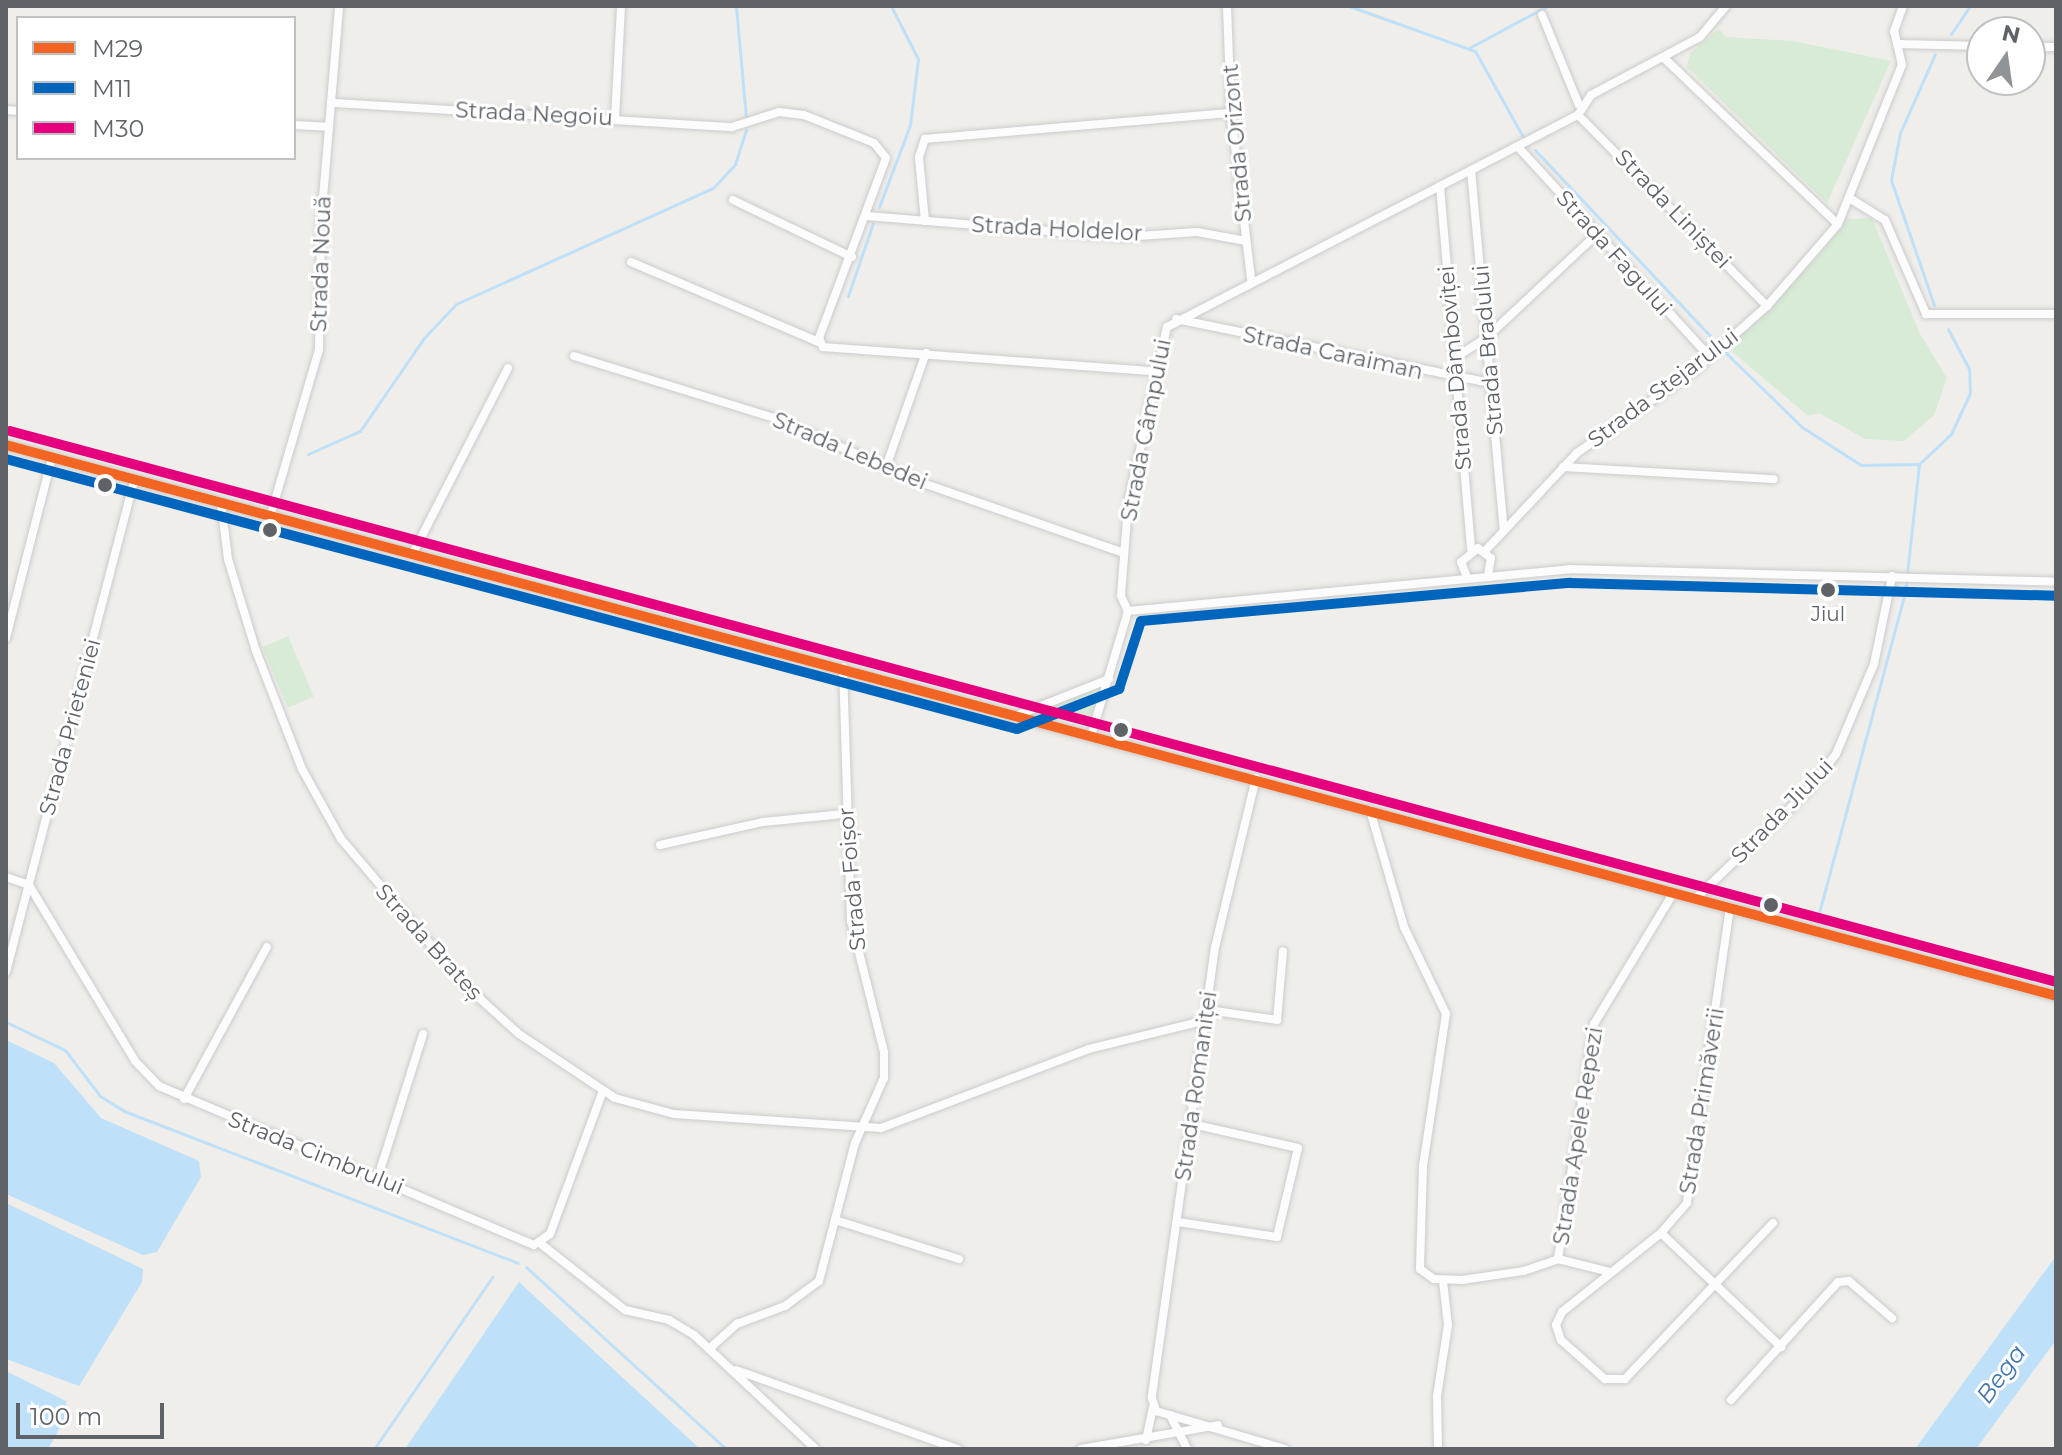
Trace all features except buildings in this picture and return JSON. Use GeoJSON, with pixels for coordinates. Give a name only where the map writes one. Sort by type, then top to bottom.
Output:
{"type":"FeatureCollection","features":[{"type":"Feature","properties":{"kind":"street","name":"Strada Nouă"},"geometry":{"type":"LineString","coordinates":[[270,517],[319,349],[328,127],[335,103],[339,6]]}},
{"type":"Feature","properties":{"kind":"street"},"geometry":{"type":"LineString","coordinates":[[615,118],[621,6]]}},
{"type":"Feature","properties":{"kind":"street","name":"Strada Orizont"},"geometry":{"type":"LineString","coordinates":[[1227,6],[1231,113],[1251,279]]}},
{"type":"Feature","properties":{"kind":"street","name":"Strada Câmpului"},"geometry":{"type":"LineString","coordinates":[[1091,736],[1128,611],[1121,596],[1124,553],[1153,371],[1175,319],[1519,148],[1714,27],[1726,6]]}},
{"type":"Feature","properties":{"kind":"street","name":"Strada Stejarului"},"geometry":{"type":"LineString","coordinates":[[1485,551],[1563,467],[1712,355],[1767,306],[1838,224],[1851,199],[1902,65],[1894,26],[1903,6]]}},
{"type":"Feature","properties":{"kind":"street"},"geometry":{"type":"LineString","coordinates":[[1542,15],[1578,110]]}},
{"type":"Feature","properties":{"kind":"street"},"geometry":{"type":"LineString","coordinates":[[1899,44],[1966,46]]}},
{"type":"Feature","properties":{"kind":"street"},"geometry":{"type":"LineString","coordinates":[[1664,58],[1838,224]]}},
{"type":"Feature","properties":{"kind":"street","name":"Strada Negoiu"},"geometry":{"type":"LineString","coordinates":[[335,103],[732,127],[792,112],[874,143],[885,163],[819,342]]}},
{"type":"Feature","properties":{"kind":"street","name":"Strada Liniștei"},"geometry":{"type":"LineString","coordinates":[[1578,110],[1767,306]]}},
{"type":"Feature","properties":{"kind":"street"},"geometry":{"type":"LineString","coordinates":[[925,221],[919,157],[925,139],[1231,113]]}},
{"type":"Feature","properties":{"kind":"street"},"geometry":{"type":"LineString","coordinates":[[296,125],[328,127]]}},
{"type":"Feature","properties":{"kind":"street","name":"Strada Fagului"},"geometry":{"type":"LineString","coordinates":[[1519,148],[1712,355]]}},
{"type":"Feature","properties":{"kind":"street","name":"Strada Bradului"},"geometry":{"type":"LineString","coordinates":[[1471,170],[1504,530]]}},
{"type":"Feature","properties":{"kind":"street","name":"Strada Dâmboviței"},"geometry":{"type":"LineString","coordinates":[[1440,186],[1471,549]]}},
{"type":"Feature","properties":{"kind":"street"},"geometry":{"type":"LineString","coordinates":[[1851,199],[1885,220],[1926,314],[2056,314]]}},
{"type":"Feature","properties":{"kind":"street"},"geometry":{"type":"LineString","coordinates":[[733,200],[852,257]]}},
{"type":"Feature","properties":{"kind":"street","name":"Strada Holdelor"},"geometry":{"type":"LineString","coordinates":[[867,216],[1124,237],[1197,232],[1246,241]]}},
{"type":"Feature","properties":{"kind":"street"},"geometry":{"type":"LineString","coordinates":[[1455,358],[1486,338],[1597,234]]}},
{"type":"Feature","properties":{"kind":"street"},"geometry":{"type":"LineString","coordinates":[[631,262],[819,342],[828,349],[926,353],[1153,371]]}},
{"type":"Feature","properties":{"kind":"street","name":"Strada Caraiman"},"geometry":{"type":"LineString","coordinates":[[1175,319],[1457,379],[1491,383]]}},
{"type":"Feature","properties":{"kind":"street"},"geometry":{"type":"LineString","coordinates":[[886,467],[926,353]]}},
{"type":"Feature","properties":{"kind":"street","name":"Strada Lebedei"},"geometry":{"type":"LineString","coordinates":[[574,356],[777,419],[886,467],[1124,553]]}},
{"type":"Feature","properties":{"kind":"street"},"geometry":{"type":"LineString","coordinates":[[412,555],[508,368]]}},
{"type":"Feature","properties":{"kind":"street"},"geometry":{"type":"LineString","coordinates":[[6,445],[1256,778],[2056,996]]}},
{"type":"Feature","properties":{"kind":"street"},"geometry":{"type":"LineString","coordinates":[[6,638],[52,457]]}},
{"type":"Feature","properties":{"kind":"street"},"geometry":{"type":"LineString","coordinates":[[1563,467],[1774,479]]}},
{"type":"Feature","properties":{"kind":"street","name":"Strada Prieteniei"},"geometry":{"type":"LineString","coordinates":[[6,972],[134,481]]}},
{"type":"Feature","properties":{"kind":"street","name":"Strada Brateș"},"geometry":{"type":"LineString","coordinates":[[221,504],[228,559],[256,651],[302,769],[341,839],[466,986],[519,1034],[603,1091],[674,1114],[861,1130],[896,1123],[1089,1049],[1207,1020]]}},
{"type":"Feature","properties":{"kind":"street"},"geometry":{"type":"LineString","coordinates":[[1467,577],[1461,562],[1471,549],[1485,551],[1492,567],[1488,575]]}},
{"type":"Feature","properties":{"kind":"street"},"geometry":{"type":"LineString","coordinates":[[1128,611],[1488,575],[1605,568],[2056,582]]}},
{"type":"Feature","properties":{"kind":"street","name":"Strada Jiului"},"geometry":{"type":"LineString","coordinates":[[1696,898],[1808,791],[1836,754],[1874,664],[1892,576]]}},
{"type":"Feature","properties":{"kind":"street","name":"Strada Foișor"},"geometry":{"type":"LineString","coordinates":[[709,1349],[737,1324],[785,1306],[819,1281],[861,1130],[885,1059],[851,921],[844,814],[843,667]]}},
{"type":"Feature","properties":{"kind":"street"},"geometry":{"type":"LineString","coordinates":[[1018,715],[1109,679]]}},
{"type":"Feature","properties":{"kind":"street","name":"Strada Romaniței"},"geometry":{"type":"LineString","coordinates":[[1146,1440],[1215,947],[1256,778]]}},
{"type":"Feature","properties":{"kind":"street"},"geometry":{"type":"LineString","coordinates":[[1370,809],[1404,927],[1446,1014],[1426,1137],[1418,1262],[1425,1275],[1443,1281],[1492,1278],[1558,1259],[1610,1272]]}},
{"type":"Feature","properties":{"kind":"street"},"geometry":{"type":"LineString","coordinates":[[660,845],[763,822],[844,814]]}},
{"type":"Feature","properties":{"kind":"street"},"geometry":{"type":"LineString","coordinates":[[6,877],[29,885]]}},
{"type":"Feature","properties":{"kind":"street","name":"Strada Cimbrului"},"geometry":{"type":"LineString","coordinates":[[29,885],[135,1061],[159,1086],[184,1099],[541,1244],[625,1310],[669,1320],[709,1349],[816,1449]]}},
{"type":"Feature","properties":{"kind":"street","name":"Strada Apele Repezi"},"geometry":{"type":"LineString","coordinates":[[1558,1259],[1594,1024],[1674,892]]}},
{"type":"Feature","properties":{"kind":"street","name":"Strada Primăverii"},"geometry":{"type":"LineString","coordinates":[[1715,1284],[1625,1379],[1605,1379],[1572,1351],[1556,1325],[1562,1312],[1661,1233],[1690,1195],[1730,907]]}},
{"type":"Feature","properties":{"kind":"street"},"geometry":{"type":"LineString","coordinates":[[184,1099],[267,947]]}},
{"type":"Feature","properties":{"kind":"street"},"geometry":{"type":"LineString","coordinates":[[1208,1010],[1277,1020],[1283,951]]}},
{"type":"Feature","properties":{"kind":"street"},"geometry":{"type":"LineString","coordinates":[[378,1177],[423,1034]]}},
{"type":"Feature","properties":{"kind":"street"},"geometry":{"type":"LineString","coordinates":[[541,1244],[553,1229],[603,1091]]}},
{"type":"Feature","properties":{"kind":"street"},"geometry":{"type":"LineString","coordinates":[[1178,1222],[1277,1237],[1298,1148],[1192,1124]]}},
{"type":"Feature","properties":{"kind":"street"},"geometry":{"type":"LineString","coordinates":[[835,1220],[959,1259]]}},
{"type":"Feature","properties":{"kind":"street"},"geometry":{"type":"LineString","coordinates":[[1715,1284],[1773,1223]]}},
{"type":"Feature","properties":{"kind":"street"},"geometry":{"type":"LineString","coordinates":[[1661,1233],[1781,1347]]}},
{"type":"Feature","properties":{"kind":"street"},"geometry":{"type":"LineString","coordinates":[[1731,1400],[1843,1279],[1892,1318]]}},
{"type":"Feature","properties":{"kind":"street"},"geometry":{"type":"LineString","coordinates":[[1438,1449],[1437,1396],[1448,1325],[1443,1281]]}},
{"type":"Feature","properties":{"kind":"street"},"geometry":{"type":"LineString","coordinates":[[732,1368],[958,1449]]}},
{"type":"Feature","properties":{"kind":"street"},"geometry":{"type":"LineString","coordinates":[[1153,1402],[1170,1415],[1184,1434],[1187,1449]]}},
{"type":"Feature","properties":{"kind":"street"},"geometry":{"type":"LineString","coordinates":[[1170,1415],[1219,1425],[1285,1449]]}},
{"type":"Feature","properties":{"kind":"street"},"geometry":{"type":"LineString","coordinates":[[1081,1449],[1184,1434],[1219,1425]]}},
{"type":"Feature","properties":{"kind":"green space"},"geometry":{"type":"Polygon","coordinates":[[[1719,29],[1725,37],[1793,41],[1891,61],[1827,203],[1687,67],[1690,53],[1719,29]]]}},
{"type":"Feature","properties":{"kind":"green space"},"geometry":{"type":"Polygon","coordinates":[[[1872,218],[1920,334],[1947,378],[1934,415],[1904,441],[1865,439],[1819,413],[1808,416],[1728,348],[1822,252],[1845,219],[1872,218]]]}},
{"type":"Feature","properties":{"kind":"green space"},"geometry":{"type":"Polygon","coordinates":[[[288,636],[314,697],[288,708],[262,647],[288,636]]]}},
{"type":"Feature","properties":{"kind":"green space"},"geometry":{"type":"Polygon","coordinates":[[[1093,690],[1099,699],[1084,725],[1047,716],[1051,706],[1093,690]]]}},
{"type":"Feature","properties":{"kind":"water"},"geometry":{"type":"Polygon","coordinates":[[[6,1040],[54,1063],[101,1118],[199,1161],[201,1177],[157,1252],[143,1255],[6,1194],[6,1040]]]}},
{"type":"Feature","properties":{"kind":"water"},"geometry":{"type":"Polygon","coordinates":[[[6,1203],[143,1269],[142,1282],[79,1386],[6,1359],[6,1203]]]}},
{"type":"Feature","properties":{"kind":"water","name":"Bega"},"geometry":{"type":"Polygon","coordinates":[[[2056,1256],[2056,1340],[1976,1449],[1915,1449],[2056,1256]]]}},
{"type":"Feature","properties":{"kind":"water"},"geometry":{"type":"Polygon","coordinates":[[[519,1282],[700,1449],[405,1449],[519,1282]]]}},
{"type":"Feature","properties":{"kind":"water"},"geometry":{"type":"Polygon","coordinates":[[[6,1371],[66,1401],[67,1415],[48,1449],[6,1449],[6,1371]]]}},
{"type":"Feature","properties":{"kind":"waterway"},"geometry":{"type":"LineString","coordinates":[[736,6],[746,117]]}},
{"type":"Feature","properties":{"kind":"waterway"},"geometry":{"type":"LineString","coordinates":[[879,207],[910,125],[918,59],[891,6]]}},
{"type":"Feature","properties":{"kind":"waterway"},"geometry":{"type":"LineString","coordinates":[[1349,6],[1475,51],[1523,137]]}},
{"type":"Feature","properties":{"kind":"waterway"},"geometry":{"type":"LineString","coordinates":[[1469,48],[1547,6]]}},
{"type":"Feature","properties":{"kind":"waterway"},"geometry":{"type":"LineString","coordinates":[[1951,34],[1970,6]]}},
{"type":"Feature","properties":{"kind":"waterway"},"geometry":{"type":"LineString","coordinates":[[1934,305],[1891,180],[1900,133],[1935,54]]}},
{"type":"Feature","properties":{"kind":"waterway"},"geometry":{"type":"LineString","coordinates":[[308,454],[360,431],[424,338],[456,304],[713,188],[735,164],[746,130]]}},
{"type":"Feature","properties":{"kind":"waterway"},"geometry":{"type":"LineString","coordinates":[[1535,150],[1731,358],[1802,427],[1861,465],[1919,464],[1951,434],[1970,393],[1969,369],[1948,329]]}},
{"type":"Feature","properties":{"kind":"waterway"},"geometry":{"type":"LineString","coordinates":[[848,296],[873,223]]}},
{"type":"Feature","properties":{"kind":"waterway"},"geometry":{"type":"LineString","coordinates":[[1819,913],[1905,593],[1919,465]]}},
{"type":"Feature","properties":{"kind":"waterway"},"geometry":{"type":"LineString","coordinates":[[6,1022],[65,1050],[100,1096],[124,1111],[518,1263]]}},
{"type":"Feature","properties":{"kind":"waterway"},"geometry":{"type":"LineString","coordinates":[[526,1267],[726,1449]]}},
{"type":"Feature","properties":{"kind":"waterway"},"geometry":{"type":"LineString","coordinates":[[374,1449],[492,1277]]}},
{"type":"Feature","properties":{"kind":"transit line","name":"M30"},"geometry":{"type":"LineString","coordinates":[[10,431],[2056,982]]}},
{"type":"Feature","properties":{"kind":"transit line","name":"M29"},"geometry":{"type":"LineString","coordinates":[[6,445],[2056,996]]}},
{"type":"Feature","properties":{"kind":"transit line","name":"M11"},"geometry":{"type":"LineString","coordinates":[[6,459],[1017,729],[1119,689],[1141,621],[1570,583],[2056,596]]}},
{"type":"Feature","properties":{"kind":"place","name":"Jiul"},"geometry":{"type":"Point","coordinates":[1828,590]}}]}
